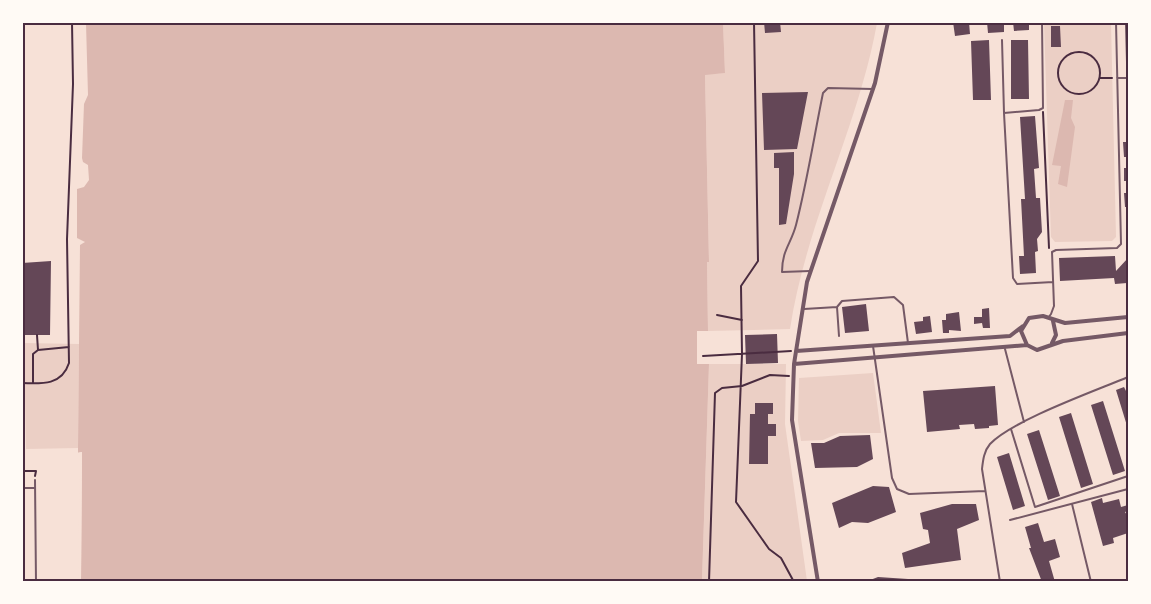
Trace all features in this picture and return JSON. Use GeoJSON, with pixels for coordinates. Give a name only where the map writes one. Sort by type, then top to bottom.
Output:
{"type":"FeatureCollection","features":[{"type":"Feature","properties":{"kind":"street"},"geometry":{"type":"LineString","coordinates":[[818,582],[792,420],[794,364],[802,309],[810,272],[873,89],[888,22]]}},
{"type":"Feature","properties":{"kind":"street"},"geometry":{"type":"LineString","coordinates":[[796,351],[1010,336],[1033,316],[1064,323],[1128,317]]}},
{"type":"Feature","properties":{"kind":"street"},"geometry":{"type":"LineString","coordinates":[[1052,344],[1056,334],[1053,321]]}},
{"type":"Feature","properties":{"kind":"street"},"geometry":{"type":"LineString","coordinates":[[1022,326],[1022,337],[1027,345]]}},
{"type":"Feature","properties":{"kind":"street"},"geometry":{"type":"LineString","coordinates":[[794,364],[1005,349],[1027,345],[1043,350],[1052,344],[1128,333]]}},
{"type":"Feature","properties":{"kind":"lane"},"geometry":{"type":"LineString","coordinates":[[1004,112],[1039,110],[1043,108],[1042,22]]}},
{"type":"Feature","properties":{"kind":"lane"},"geometry":{"type":"LineString","coordinates":[[1048,318],[1053,311],[1051,256],[1056,250],[1120,247],[1116,22]]}},
{"type":"Feature","properties":{"kind":"lane"},"geometry":{"type":"LineString","coordinates":[[1002,40],[1013,278],[1017,284],[1053,282]]}},
{"type":"Feature","properties":{"kind":"lane"},"geometry":{"type":"LineString","coordinates":[[1117,78],[1128,78]]}},
{"type":"Feature","properties":{"kind":"lane"},"geometry":{"type":"LineString","coordinates":[[810,272],[782,272],[782,265],[784,250],[796,225],[823,93],[828,88],[873,89]]}},
{"type":"Feature","properties":{"kind":"lane"},"geometry":{"type":"LineString","coordinates":[[802,309],[836,307],[842,300],[894,297],[903,305],[908,343]]}},
{"type":"Feature","properties":{"kind":"lane"},"geometry":{"type":"LineString","coordinates":[[836,307],[839,336]]}},
{"type":"Feature","properties":{"kind":"lane"},"geometry":{"type":"LineString","coordinates":[[873,345],[892,478],[897,489],[909,494],[985,491]]}},
{"type":"Feature","properties":{"kind":"lane"},"geometry":{"type":"LineString","coordinates":[[1005,349],[1024,422]]}},
{"type":"Feature","properties":{"kind":"lane"},"geometry":{"type":"LineString","coordinates":[[1000,582],[982,469],[984,456],[990,444],[1024,422],[1128,377]]}},
{"type":"Feature","properties":{"kind":"lane"},"geometry":{"type":"LineString","coordinates":[[1011,429],[1035,507],[1128,476]]}},
{"type":"Feature","properties":{"kind":"lane"},"geometry":{"type":"LineString","coordinates":[[35,480],[36,582]]}},
{"type":"Feature","properties":{"kind":"lane"},"geometry":{"type":"LineString","coordinates":[[22,488],[35,488]]}},
{"type":"Feature","properties":{"kind":"lane"},"geometry":{"type":"LineString","coordinates":[[1010,520],[1128,489]]}},
{"type":"Feature","properties":{"kind":"lane"},"geometry":{"type":"LineString","coordinates":[[1072,504],[1091,582]]}},
{"type":"Feature","properties":{"kind":"path"},"geometry":{"type":"LineString","coordinates":[[22,383],[45,384],[61,378],[69,363],[66,239],[73,84],[72,22]]}},
{"type":"Feature","properties":{"kind":"path"},"geometry":{"type":"LineString","coordinates":[[754,22],[758,261],[741,286],[742,370],[739,401],[736,502],[769,549],[781,558],[794,582]]}},
{"type":"Feature","properties":{"kind":"path"},"geometry":{"type":"LineString","coordinates":[[1084,52],[1095,60],[1100,72],[1099,78],[1091,90],[1077,94],[1064,88],[1060,82],[1058,68],[1061,62],[1071,53],[1084,52]]}},
{"type":"Feature","properties":{"kind":"path"},"geometry":{"type":"LineString","coordinates":[[1099,78],[1117,78]]}},
{"type":"Feature","properties":{"kind":"path"},"geometry":{"type":"LineString","coordinates":[[1043,108],[1051,256]]}},
{"type":"Feature","properties":{"kind":"path"},"geometry":{"type":"LineString","coordinates":[[717,315],[742,320]]}},
{"type":"Feature","properties":{"kind":"path"},"geometry":{"type":"LineString","coordinates":[[37,335],[38,350]]}},
{"type":"Feature","properties":{"kind":"path"},"geometry":{"type":"LineString","coordinates":[[33,383],[33,354],[38,350],[69,347]]}},
{"type":"Feature","properties":{"kind":"path"},"geometry":{"type":"LineString","coordinates":[[703,356],[796,351]]}},
{"type":"Feature","properties":{"kind":"path"},"geometry":{"type":"LineString","coordinates":[[709,582],[715,393],[722,388],[742,386],[770,374],[794,377]]}},
{"type":"Feature","properties":{"kind":"path"},"geometry":{"type":"LineString","coordinates":[[22,430],[22,449]]}},
{"type":"Feature","properties":{"kind":"path"},"geometry":{"type":"LineString","coordinates":[[22,471],[36,471],[35,480]]}},
{"type":"Feature","properties":{"kind":"shaded area"},"geometry":{"type":"Polygon","coordinates":[[[86,23],[723,23],[725,73],[705,75],[709,262],[707,262],[708,331],[697,331],[697,364],[709,364],[702,581],[81,581],[82,452],[78,453],[80,245],[85,242],[77,238],[77,189],[84,187],[89,180],[88,165],[83,162],[82,158],[84,104],[88,95],[86,23]]]}},
{"type":"Feature","properties":{"kind":"shaded area"},"geometry":{"type":"Polygon","coordinates":[[[723,23],[877,23],[858,100],[808,251],[790,329],[708,331],[707,262],[709,261],[705,74],[725,73],[723,23]]]}},
{"type":"Feature","properties":{"kind":"shaded area"},"geometry":{"type":"Polygon","coordinates":[[[1044,23],[1111,23],[1116,237],[1112,241],[1055,242],[1051,237],[1044,23]]]}},
{"type":"Feature","properties":{"kind":"shaded area"},"geometry":{"type":"Polygon","coordinates":[[[1065,100],[1073,100],[1071,118],[1075,127],[1067,187],[1058,184],[1061,166],[1052,165],[1065,100]]]}},
{"type":"Feature","properties":{"kind":"shaded area"},"geometry":{"type":"Polygon","coordinates":[[[24,343],[79,344],[78,448],[26,449],[24,343]]]}},
{"type":"Feature","properties":{"kind":"shaded area"},"geometry":{"type":"Polygon","coordinates":[[[709,364],[786,364],[785,424],[807,581],[702,582],[709,364]]]}},
{"type":"Feature","properties":{"kind":"shaded area"},"geometry":{"type":"Polygon","coordinates":[[[873,373],[881,433],[839,433],[823,440],[801,441],[798,421],[799,378],[873,373]]]}},
{"type":"Feature","properties":{"kind":"pier"},"geometry":{"type":"Polygon","coordinates":[[[82,452],[81,581],[78,582],[80,455],[76,453],[82,452]]]}},
{"type":"Feature","properties":{"kind":"building"},"geometry":{"type":"Polygon","coordinates":[[[764,22],[780,22],[781,32],[765,33],[764,22]]]}},
{"type":"Feature","properties":{"kind":"building"},"geometry":{"type":"Polygon","coordinates":[[[953,22],[969,22],[970,34],[955,36],[953,22]]]}},
{"type":"Feature","properties":{"kind":"building"},"geometry":{"type":"Polygon","coordinates":[[[987,22],[1004,22],[1004,32],[988,33],[987,22]]]}},
{"type":"Feature","properties":{"kind":"building"},"geometry":{"type":"Polygon","coordinates":[[[1013,22],[1029,22],[1029,30],[1014,31],[1013,22]]]}},
{"type":"Feature","properties":{"kind":"building"},"geometry":{"type":"Polygon","coordinates":[[[1125,22],[1128,22],[1128,62],[1126,62],[1125,22]]]}},
{"type":"Feature","properties":{"kind":"building"},"geometry":{"type":"Polygon","coordinates":[[[1051,26],[1060,26],[1061,47],[1051,47],[1051,26]]]}},
{"type":"Feature","properties":{"kind":"building"},"geometry":{"type":"Polygon","coordinates":[[[989,40],[991,100],[973,100],[971,41],[989,40]]]}},
{"type":"Feature","properties":{"kind":"building"},"geometry":{"type":"Polygon","coordinates":[[[1011,40],[1028,40],[1029,99],[1011,99],[1011,40]]]}},
{"type":"Feature","properties":{"kind":"building"},"geometry":{"type":"Polygon","coordinates":[[[808,92],[797,149],[764,150],[762,93],[808,92]]]}},
{"type":"Feature","properties":{"kind":"building"},"geometry":{"type":"Polygon","coordinates":[[[1126,93],[1128,93],[1128,157],[1124,157],[1123,142],[1127,142],[1126,93]]]}},
{"type":"Feature","properties":{"kind":"building"},"geometry":{"type":"Polygon","coordinates":[[[1035,116],[1039,168],[1034,169],[1036,198],[1040,198],[1042,232],[1037,239],[1038,251],[1035,252],[1036,273],[1020,274],[1019,256],[1024,256],[1021,199],[1025,199],[1020,117],[1035,116]]]}},
{"type":"Feature","properties":{"kind":"building"},"geometry":{"type":"Polygon","coordinates":[[[794,152],[794,174],[786,224],[779,225],[779,168],[774,168],[774,153],[794,152]]]}},
{"type":"Feature","properties":{"kind":"building"},"geometry":{"type":"Polygon","coordinates":[[[1124,168],[1128,168],[1128,181],[1124,181],[1124,168]]]}},
{"type":"Feature","properties":{"kind":"building"},"geometry":{"type":"Polygon","coordinates":[[[1124,193],[1128,193],[1128,207],[1125,207],[1124,193]]]}},
{"type":"Feature","properties":{"kind":"building"},"geometry":{"type":"Polygon","coordinates":[[[1115,256],[1116,271],[1128,258],[1127,283],[1115,284],[1114,278],[1060,281],[1059,258],[1115,256]]]}},
{"type":"Feature","properties":{"kind":"building"},"geometry":{"type":"Polygon","coordinates":[[[51,261],[50,335],[22,335],[22,263],[51,261]]]}},
{"type":"Feature","properties":{"kind":"building"},"geometry":{"type":"Polygon","coordinates":[[[866,304],[869,331],[845,333],[842,307],[866,304]]]}},
{"type":"Feature","properties":{"kind":"building"},"geometry":{"type":"Polygon","coordinates":[[[989,308],[990,328],[983,328],[982,323],[974,324],[974,317],[982,317],[982,309],[989,308]]]}},
{"type":"Feature","properties":{"kind":"building"},"geometry":{"type":"Polygon","coordinates":[[[959,312],[961,331],[949,330],[949,333],[943,333],[942,320],[946,320],[946,314],[959,312]]]}},
{"type":"Feature","properties":{"kind":"building"},"geometry":{"type":"Polygon","coordinates":[[[930,316],[932,332],[916,334],[914,322],[923,321],[923,317],[930,316]]]}},
{"type":"Feature","properties":{"kind":"building"},"geometry":{"type":"Polygon","coordinates":[[[777,334],[778,363],[746,364],[745,335],[777,334]]]}},
{"type":"Feature","properties":{"kind":"building"},"geometry":{"type":"Polygon","coordinates":[[[995,386],[998,425],[975,429],[974,424],[959,425],[960,429],[927,432],[923,391],[995,386]]]}},
{"type":"Feature","properties":{"kind":"building"},"geometry":{"type":"Polygon","coordinates":[[[1124,387],[1128,395],[1128,429],[1116,390],[1124,387]]]}},
{"type":"Feature","properties":{"kind":"building"},"geometry":{"type":"Polygon","coordinates":[[[1103,401],[1125,471],[1113,475],[1091,405],[1103,401]]]}},
{"type":"Feature","properties":{"kind":"building"},"geometry":{"type":"Polygon","coordinates":[[[755,403],[773,403],[773,414],[768,414],[768,424],[776,424],[776,436],[768,436],[768,464],[749,464],[750,414],[755,414],[755,403]]]}},
{"type":"Feature","properties":{"kind":"building"},"geometry":{"type":"Polygon","coordinates":[[[1071,413],[1093,484],[1081,488],[1059,417],[1071,413]]]}},
{"type":"Feature","properties":{"kind":"building"},"geometry":{"type":"Polygon","coordinates":[[[1039,430],[1060,496],[1048,500],[1027,434],[1039,430]]]}},
{"type":"Feature","properties":{"kind":"building"},"geometry":{"type":"Polygon","coordinates":[[[870,435],[873,459],[857,467],[815,468],[811,443],[824,443],[840,436],[870,435]]]}},
{"type":"Feature","properties":{"kind":"building"},"geometry":{"type":"Polygon","coordinates":[[[1009,453],[1025,506],[1013,510],[997,457],[1009,453]]]}},
{"type":"Feature","properties":{"kind":"building"},"geometry":{"type":"Polygon","coordinates":[[[873,486],[889,487],[896,512],[868,523],[852,522],[839,528],[832,503],[873,486]]]}},
{"type":"Feature","properties":{"kind":"building"},"geometry":{"type":"Polygon","coordinates":[[[1102,498],[1103,503],[1119,499],[1121,507],[1128,505],[1128,511],[1125,512],[1128,517],[1128,524],[1126,524],[1128,533],[1113,538],[1114,543],[1103,546],[1091,502],[1102,498]]]}},
{"type":"Feature","properties":{"kind":"building"},"geometry":{"type":"Polygon","coordinates":[[[952,504],[976,504],[979,520],[957,529],[961,560],[905,568],[902,553],[930,543],[928,530],[923,529],[920,513],[952,504]]]}},
{"type":"Feature","properties":{"kind":"building"},"geometry":{"type":"Polygon","coordinates":[[[1038,523],[1044,542],[1055,539],[1060,557],[1049,561],[1055,582],[1042,582],[1029,548],[1031,548],[1025,527],[1038,523]]]}},
{"type":"Feature","properties":{"kind":"building"},"geometry":{"type":"Polygon","coordinates":[[[878,577],[908,579],[908,582],[865,582],[878,577]]]}}]}
